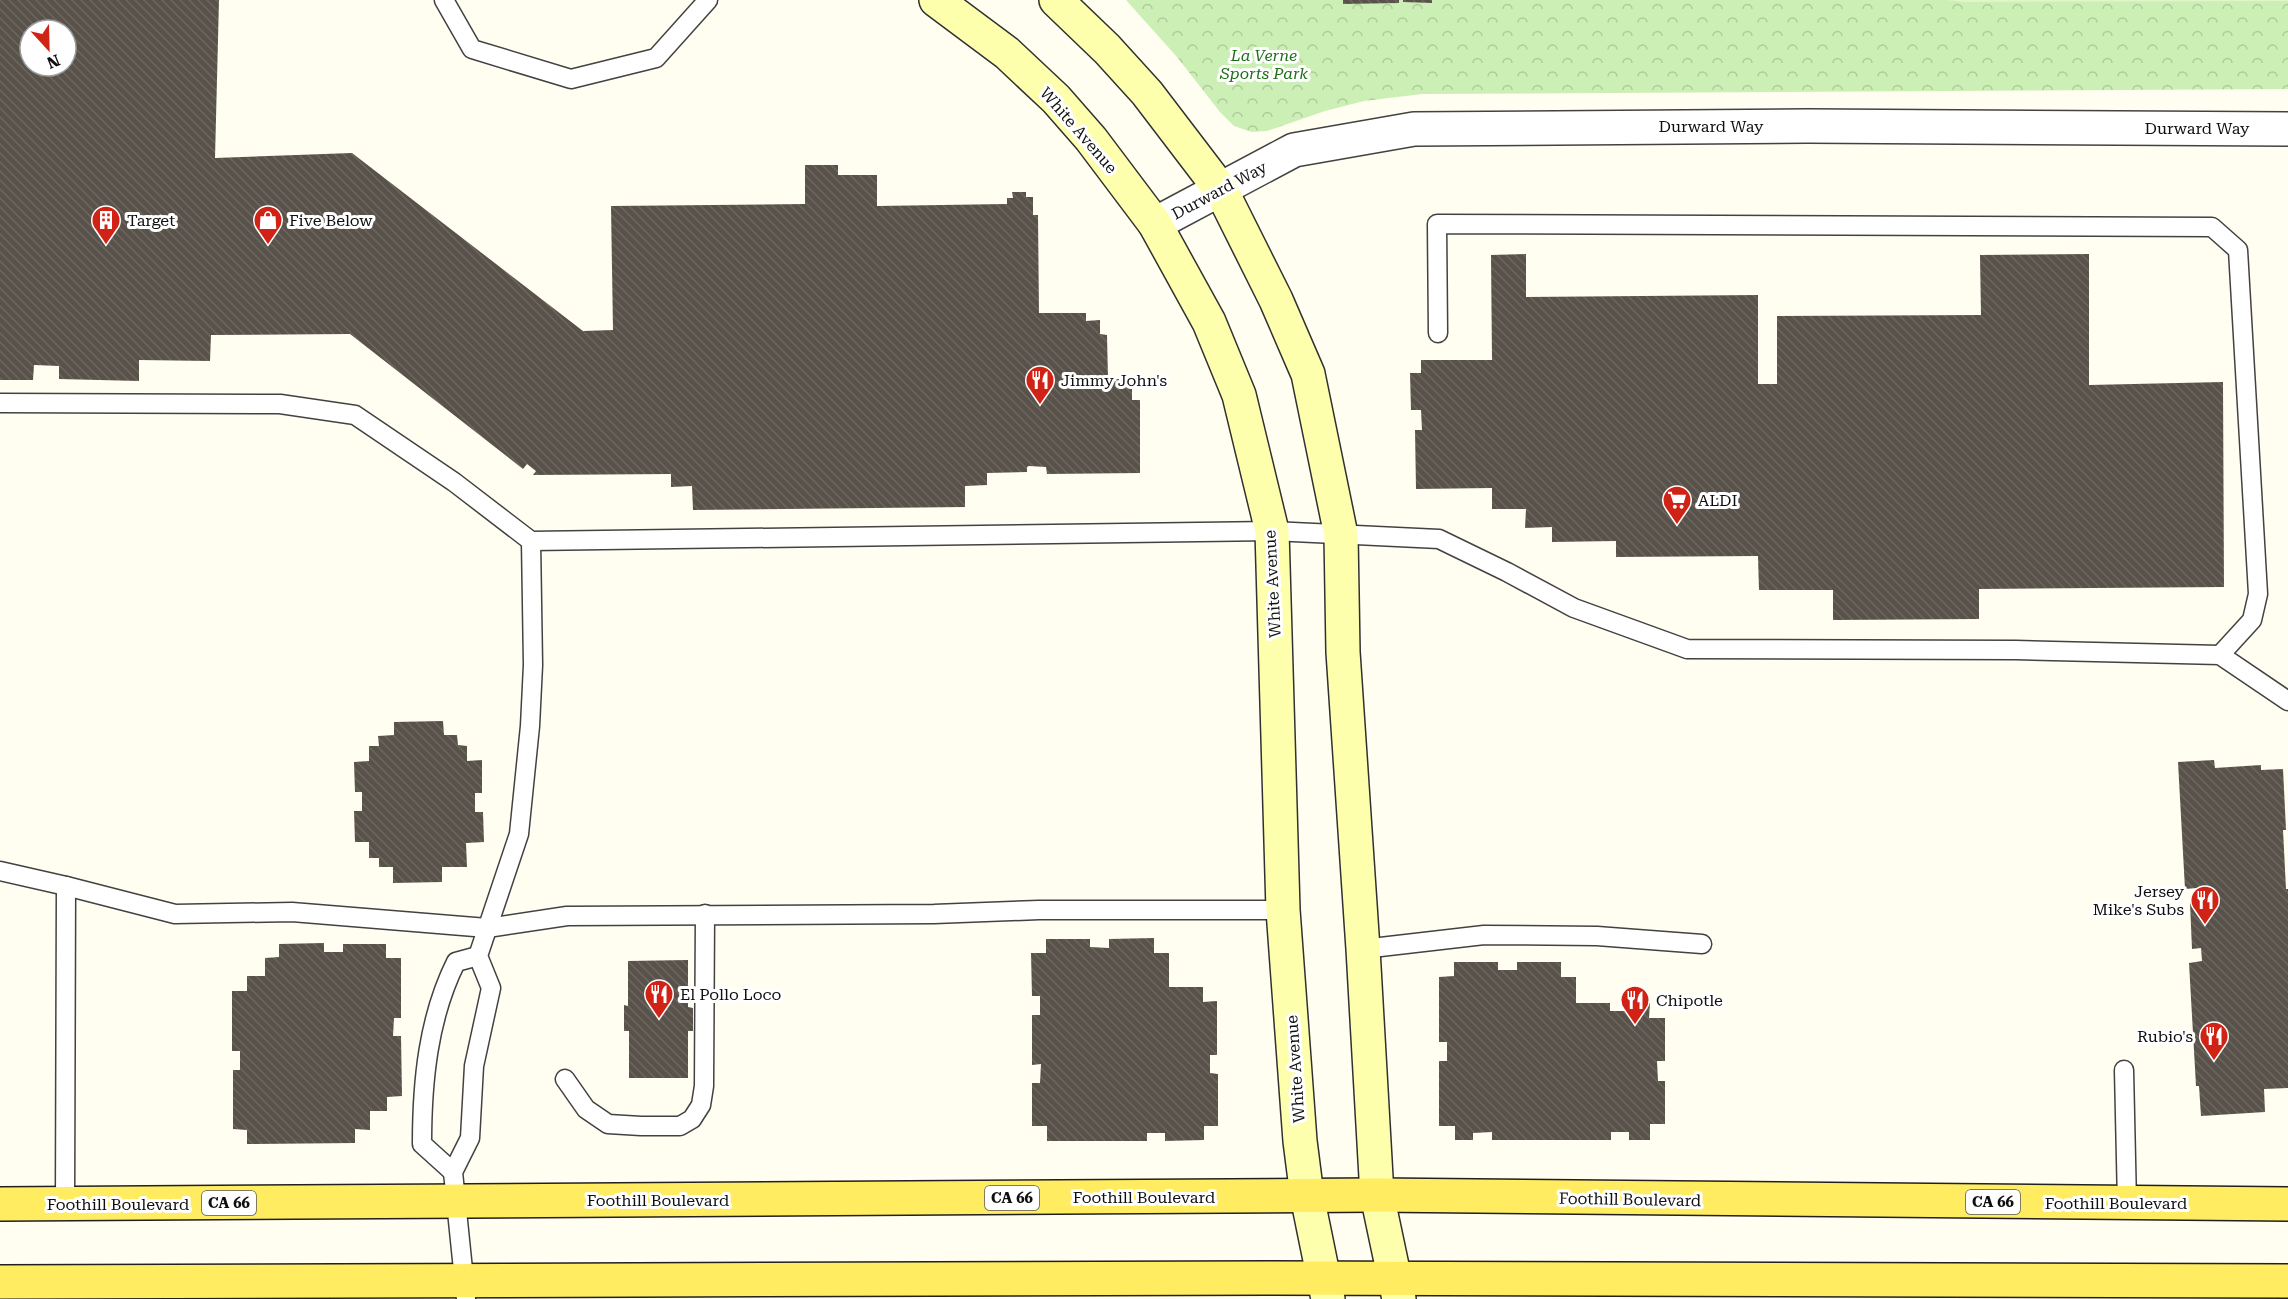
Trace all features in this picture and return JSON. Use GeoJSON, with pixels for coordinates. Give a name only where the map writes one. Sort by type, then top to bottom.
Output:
{"type":"FeatureCollection","features":[{"type":"Feature","properties":{"kind":"main road","name":"White Avenue"},"geometry":{"type":"LineString","coordinates":[[936,0],[1007,53],[1056,99],[1091,139],[1155,224],[1209,322],[1239,395],[1272,531],[1283,910],[1300,1141],[1307,1196],[1325,1289]]}},
{"type":"Feature","properties":{"kind":"main road"},"geometry":{"type":"LineString","coordinates":[[1056,0],[1107,49],[1147,93],[1221,190],[1276,300],[1308,374],[1341,534],[1344,652],[1377,1195],[1396,1289]]}},
{"type":"Feature","properties":{"kind":"main road","name":"Foothill Boulevard"},"geometry":{"type":"LineString","coordinates":[[0,1204],[64,1204],[455,1187],[2288,1204]]}},
{"type":"Feature","properties":{"kind":"main road"},"geometry":{"type":"LineString","coordinates":[[0,1282],[465,1290],[2114,1290],[2284,1287]]}},
{"type":"Feature","properties":{"kind":"street","name":"Durward Way"},"geometry":{"type":"LineString","coordinates":[[1155,224],[1294,150],[1414,129],[1808,126],[2288,129]]}},
{"type":"Feature","properties":{"kind":"lane"},"geometry":{"type":"LineString","coordinates":[[444,0],[472,49],[571,79],[656,58],[708,0]]}},
{"type":"Feature","properties":{"kind":"lane"},"geometry":{"type":"LineString","coordinates":[[1437,333],[1437,224],[2212,227],[2238,250],[2258,594],[2252,620],[2220,655]]}},
{"type":"Feature","properties":{"kind":"lane"},"geometry":{"type":"LineString","coordinates":[[0,403],[280,404],[355,415],[454,482],[531,541],[1272,531],[1439,539],[1574,608],[1687,649],[2005,650],[2220,655],[2288,701]]}},
{"type":"Feature","properties":{"kind":"lane"},"geometry":{"type":"LineString","coordinates":[[465,1290],[455,1187],[470,1138],[474,1066],[491,988],[478,956],[519,834],[530,726],[533,664],[531,541]]}},
{"type":"Feature","properties":{"kind":"lane"},"geometry":{"type":"LineString","coordinates":[[0,871],[175,915],[292,912],[487,928],[567,916],[1283,910]]}},
{"type":"Feature","properties":{"kind":"lane"},"geometry":{"type":"LineString","coordinates":[[64,1204],[66,886]]}},
{"type":"Feature","properties":{"kind":"lane"},"geometry":{"type":"LineString","coordinates":[[565,1078],[586,1109],[608,1124],[680,1126],[692,1119],[701,1105],[704,1086],[705,914]]}},
{"type":"Feature","properties":{"kind":"lane"},"geometry":{"type":"LineString","coordinates":[[1363,950],[1484,936],[1597,936],[1702,944]]}},
{"type":"Feature","properties":{"kind":"lane"},"geometry":{"type":"LineString","coordinates":[[455,1187],[422,1144],[422,1108],[429,1045],[442,989],[456,962],[478,956]]}},
{"type":"Feature","properties":{"kind":"lane"},"geometry":{"type":"LineString","coordinates":[[2124,1070],[2127,1204]]}},
{"type":"Feature","properties":{"kind":"green space","name":"La Verne Sports Park"},"geometry":{"type":"Polygon","coordinates":[[[1126,0],[2288,0],[2288,89],[1422,94],[1364,101],[1325,111],[1267,131],[1252,132],[1234,126],[1220,112],[1177,57],[1126,0]]]}},
{"type":"Feature","properties":{"kind":"green space"},"geometry":{"type":"Polygon","coordinates":[[[1946,0],[2288,0],[2288,1],[1964,2],[1946,0]]]}},
{"type":"Feature","properties":{"kind":"building"},"geometry":{"type":"Polygon","coordinates":[[[0,0],[219,0],[215,158],[352,153],[583,331],[613,330],[611,206],[805,204],[805,165],[838,165],[838,175],[877,175],[877,206],[1007,204],[1007,198],[1013,198],[1012,192],[1026,192],[1026,197],[1033,197],[1033,215],[1038,215],[1039,313],[1086,313],[1086,321],[1100,320],[1100,334],[1107,335],[1108,379],[1119,379],[1119,386],[1132,385],[1132,400],[1140,400],[1140,473],[1047,474],[1046,467],[1029,466],[1027,472],[987,473],[987,485],[965,486],[965,507],[693,510],[692,486],[671,487],[671,474],[533,475],[536,471],[527,464],[523,469],[350,334],[211,335],[210,361],[139,360],[139,381],[59,379],[59,366],[34,365],[33,380],[0,380],[0,0]]]}},
{"type":"Feature","properties":{"kind":"building"},"geometry":{"type":"Polygon","coordinates":[[[1343,0],[1399,0],[1399,3],[1343,4],[1343,0]]]}},
{"type":"Feature","properties":{"kind":"building"},"geometry":{"type":"Polygon","coordinates":[[[1403,0],[1432,0],[1432,3],[1403,2],[1403,0]]]}},
{"type":"Feature","properties":{"kind":"building"},"geometry":{"type":"Polygon","coordinates":[[[1526,254],[1526,297],[1758,295],[1758,384],[1777,384],[1777,316],[1981,315],[1980,255],[2089,254],[2089,385],[2223,382],[2224,587],[1979,589],[1979,619],[1833,620],[1833,590],[1759,590],[1758,556],[1616,557],[1616,541],[1552,542],[1552,527],[1525,528],[1526,509],[1492,509],[1492,488],[1416,489],[1415,430],[1422,430],[1421,410],[1411,410],[1410,373],[1421,373],[1421,360],[1492,360],[1491,255],[1526,254]]]}},
{"type":"Feature","properties":{"kind":"building"},"geometry":{"type":"Polygon","coordinates":[[[443,721],[444,735],[457,735],[458,745],[467,746],[467,761],[482,760],[482,793],[475,793],[475,812],[483,812],[484,842],[466,843],[467,867],[442,867],[442,882],[393,883],[393,867],[379,867],[379,858],[369,858],[369,842],[355,842],[354,811],[362,811],[362,792],[355,792],[354,762],[369,761],[369,746],[379,746],[378,736],[394,735],[394,722],[443,721]]]}},
{"type":"Feature","properties":{"kind":"building"},"geometry":{"type":"Polygon","coordinates":[[[2214,760],[2215,768],[2261,765],[2261,770],[2283,769],[2286,830],[2283,830],[2286,889],[2288,889],[2288,1088],[2264,1089],[2265,1112],[2201,1116],[2199,1086],[2196,1086],[2189,963],[2202,961],[2201,948],[2192,949],[2190,903],[2198,902],[2197,888],[2185,889],[2178,762],[2214,760]]]}},
{"type":"Feature","properties":{"kind":"building"},"geometry":{"type":"Polygon","coordinates":[[[1154,938],[1154,953],[1169,953],[1169,987],[1203,987],[1203,1002],[1217,1001],[1217,1055],[1210,1055],[1210,1073],[1218,1074],[1218,1126],[1204,1126],[1204,1140],[1165,1141],[1165,1133],[1147,1133],[1147,1141],[1047,1141],[1047,1126],[1032,1126],[1032,1083],[1040,1083],[1041,1064],[1032,1065],[1032,1015],[1040,1015],[1040,996],[1032,996],[1031,953],[1046,953],[1046,939],[1090,939],[1090,947],[1109,948],[1109,939],[1154,938]]]}},
{"type":"Feature","properties":{"kind":"building"},"geometry":{"type":"Polygon","coordinates":[[[324,943],[324,952],[343,952],[343,944],[386,944],[386,958],[401,958],[401,1018],[394,1018],[393,1036],[401,1036],[402,1096],[387,1097],[387,1111],[370,1111],[370,1130],[355,1129],[355,1143],[247,1144],[247,1130],[233,1129],[233,1070],[240,1070],[240,1051],[232,1051],[232,991],[247,991],[247,976],[265,976],[265,958],[279,957],[279,944],[324,943]]]}},
{"type":"Feature","properties":{"kind":"building","name":"El Pollo Loco"},"geometry":{"type":"Polygon","coordinates":[[[688,960],[688,1007],[693,1008],[693,1031],[688,1031],[688,1078],[629,1078],[629,1031],[624,1031],[624,1005],[628,1006],[628,961],[688,960]]]}},
{"type":"Feature","properties":{"kind":"building"},"geometry":{"type":"Polygon","coordinates":[[[1454,962],[1498,962],[1498,970],[1517,970],[1517,962],[1561,962],[1561,977],[1576,977],[1576,1003],[1610,1003],[1610,1011],[1629,1011],[1629,1003],[1650,1003],[1649,1018],[1665,1018],[1665,1061],[1657,1061],[1658,1081],[1665,1081],[1665,1124],[1650,1124],[1650,1140],[1629,1140],[1629,1132],[1611,1132],[1611,1140],[1492,1140],[1492,1132],[1473,1133],[1473,1140],[1455,1140],[1455,1126],[1439,1126],[1439,1061],[1447,1061],[1447,1042],[1439,1042],[1439,977],[1454,976],[1454,962]]]}},
{"type":"Feature","properties":{"kind":"place","name":"Target"},"geometry":{"type":"Point","coordinates":[106,246]}},
{"type":"Feature","properties":{"kind":"place","name":"Five Below"},"geometry":{"type":"Point","coordinates":[268,246]}},
{"type":"Feature","properties":{"kind":"place","name":"Jimmy John's"},"geometry":{"type":"Point","coordinates":[1040,406]}},
{"type":"Feature","properties":{"kind":"place","name":"ALDI"},"geometry":{"type":"Point","coordinates":[1677,526]}},
{"type":"Feature","properties":{"kind":"place","name":"Jersey Mike's Subs"},"geometry":{"type":"Point","coordinates":[2205,926]}},
{"type":"Feature","properties":{"kind":"place","name":"El Pollo Loco"},"geometry":{"type":"Point","coordinates":[659,1020]}},
{"type":"Feature","properties":{"kind":"place","name":"Chipotle"},"geometry":{"type":"Point","coordinates":[1635,1026]}},
{"type":"Feature","properties":{"kind":"place","name":"Rubio's"},"geometry":{"type":"Point","coordinates":[2214,1062]}}]}
